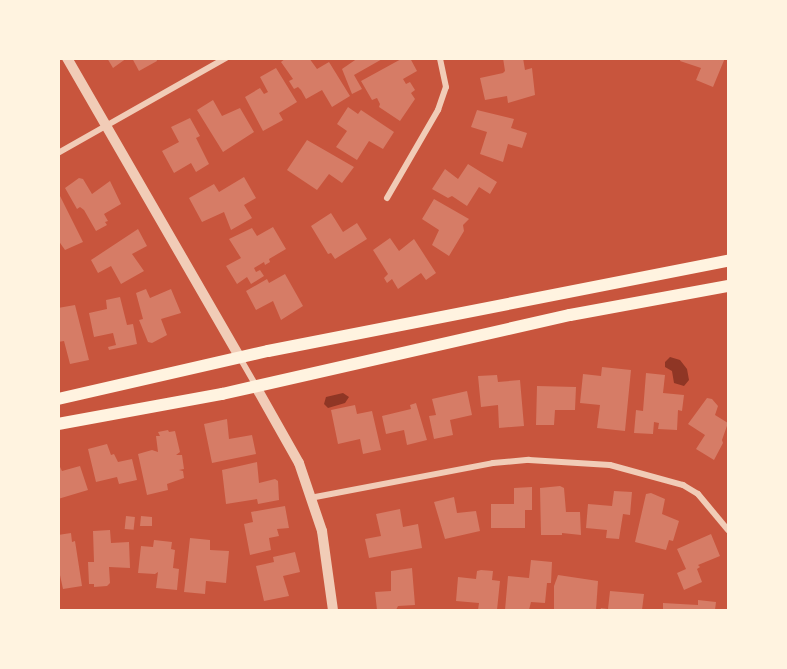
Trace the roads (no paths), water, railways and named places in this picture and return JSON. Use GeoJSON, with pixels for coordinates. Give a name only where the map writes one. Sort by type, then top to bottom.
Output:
{"type":"FeatureCollection","features":[{"type":"Feature","properties":{"kind":"main road"},"geometry":{"type":"LineString","coordinates":[[58,399],[240,358],[729,261]]}},
{"type":"Feature","properties":{"kind":"main road"},"geometry":{"type":"LineString","coordinates":[[58,424],[256,387],[570,315],[729,286]]}},
{"type":"Feature","properties":{"kind":"street"},"geometry":{"type":"LineString","coordinates":[[67,58],[299,463],[322,531],[333,610]]}},
{"type":"Feature","properties":{"kind":"street"},"geometry":{"type":"LineString","coordinates":[[58,153],[106,128],[226,58]]}},
{"type":"Feature","properties":{"kind":"street"},"geometry":{"type":"LineString","coordinates":[[387,198],[438,110],[446,87],[440,58]]}},
{"type":"Feature","properties":{"kind":"street"},"geometry":{"type":"LineString","coordinates":[[309,498],[493,463],[529,460],[610,465],[683,485],[698,494],[729,530]]}}]}
